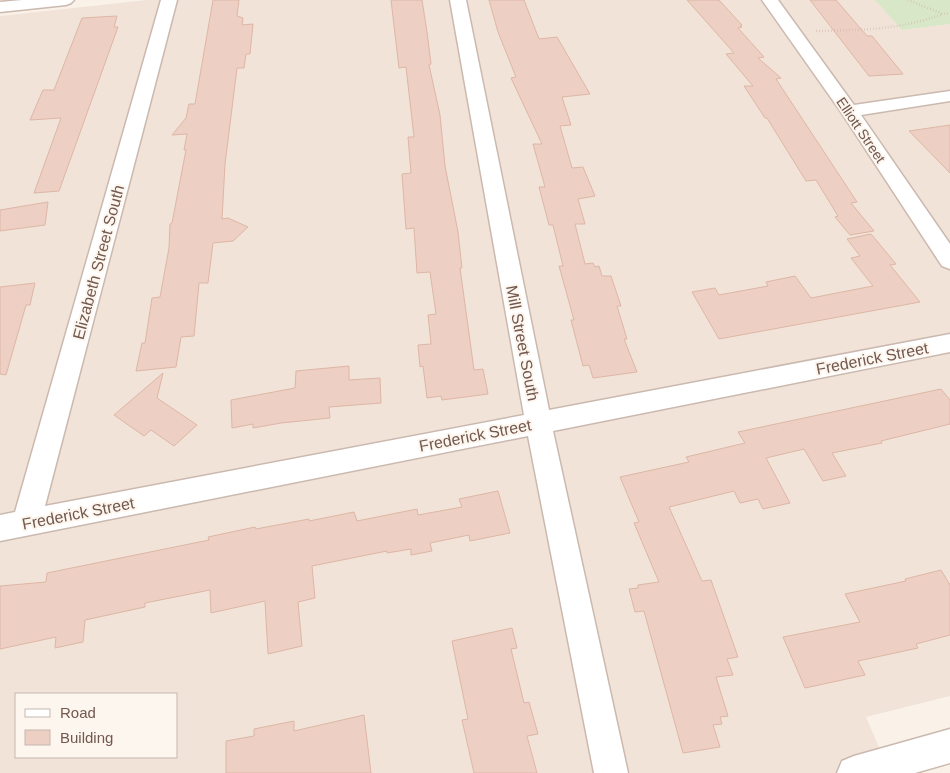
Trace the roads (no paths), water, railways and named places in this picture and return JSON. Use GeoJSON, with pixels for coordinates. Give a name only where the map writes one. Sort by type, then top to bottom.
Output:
{"type":"FeatureCollection","features":[{"type":"Feature","properties":{"kind":"street"},"geometry":{"type":"LineString","coordinates":[[0,7],[66,0]]}},
{"type":"Feature","properties":{"kind":"street","name":"Elizabeth Street South"},"geometry":{"type":"LineString","coordinates":[[26,524],[169,0]]}},
{"type":"Feature","properties":{"kind":"street","name":"Mill Street South"},"geometry":{"type":"LineString","coordinates":[[458,0],[538,422],[612,773]]}},
{"type":"Feature","properties":{"kind":"street","name":"Elliott Street"},"geometry":{"type":"LineString","coordinates":[[770,0],[849,111],[950,261]]}},
{"type":"Feature","properties":{"kind":"street"},"geometry":{"type":"LineString","coordinates":[[849,111],[950,96]]}},
{"type":"Feature","properties":{"kind":"street","name":"Frederick Street"},"geometry":{"type":"LineString","coordinates":[[0,528],[950,343]]}},
{"type":"Feature","properties":{"kind":"street"},"geometry":{"type":"LineString","coordinates":[[854,773],[950,746]]}}]}
